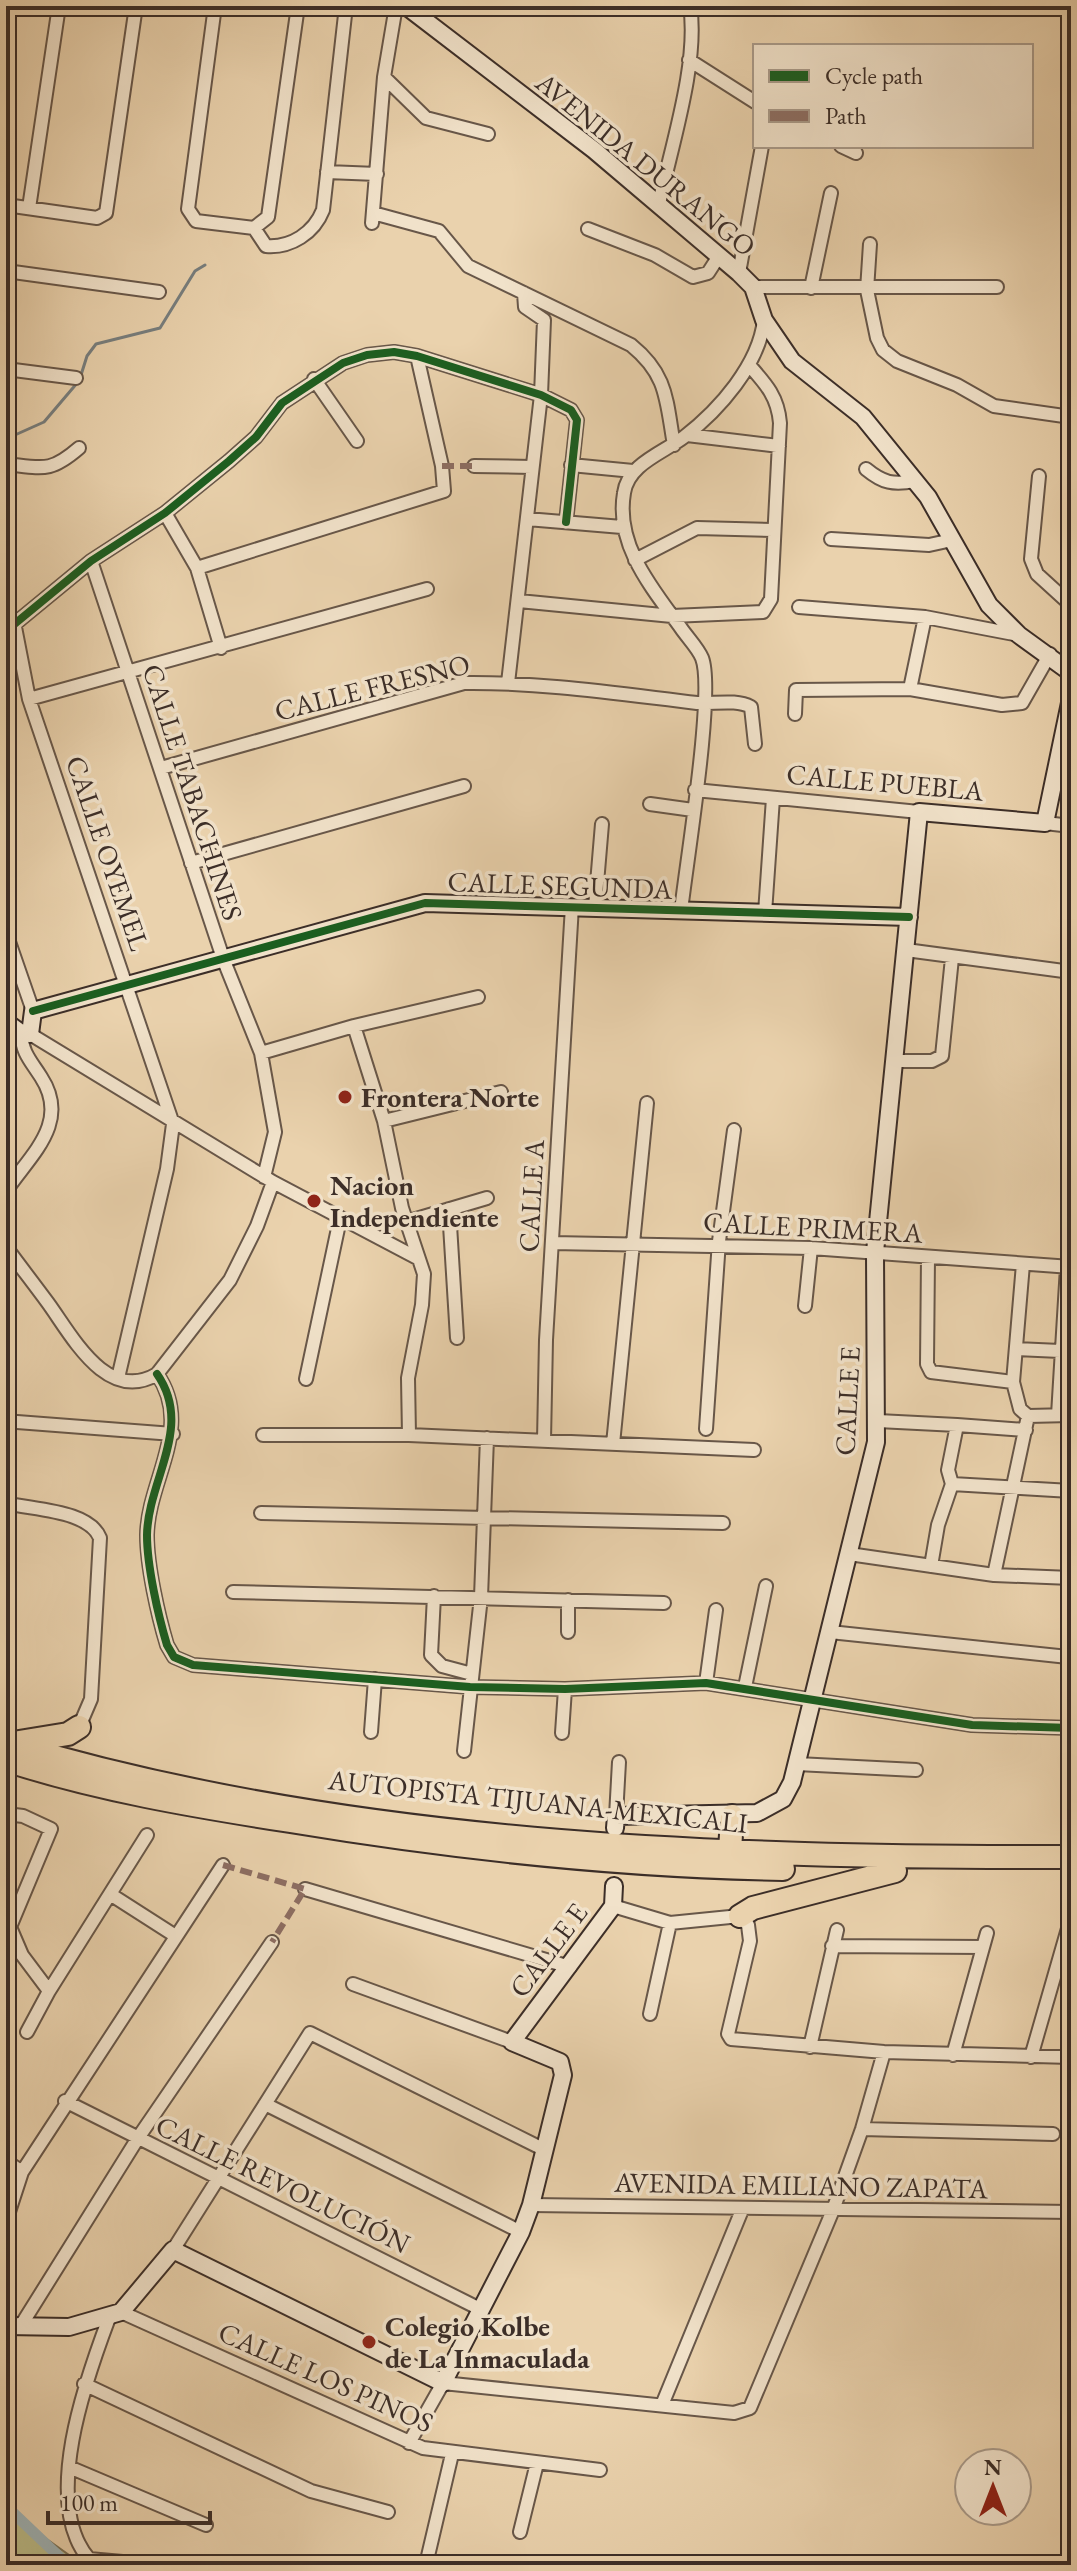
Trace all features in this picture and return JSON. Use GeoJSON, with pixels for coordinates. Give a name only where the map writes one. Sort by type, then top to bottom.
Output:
{"type":"FeatureCollection","features":[{"type":"Feature","properties":{"kind":"highway"},"geometry":{"type":"LineString","coordinates":[[7,1749],[68,1734],[79,1727]]}},
{"type":"Feature","properties":{"kind":"highway"},"geometry":{"type":"LineString","coordinates":[[79,1727],[77,1744],[86,1755],[123,1774]]}},
{"type":"Feature","properties":{"kind":"highway","name":"AUTOPISTA TIJUANA-MEXICALI"},"geometry":{"type":"LineString","coordinates":[[7,1749],[274,1803],[398,1822],[730,1852],[1071,1857]]}},
{"type":"Feature","properties":{"kind":"highway","name":"AUTOPISTA TIJUANA-MEXICALI"},"geometry":{"type":"LineString","coordinates":[[7,1749],[162,1801],[451,1846],[697,1867],[1071,1872]]}},
{"type":"Feature","properties":{"kind":"highway"},"geometry":{"type":"LineString","coordinates":[[730,1852],[732,1816]]}},
{"type":"Feature","properties":{"kind":"highway"},"geometry":{"type":"LineString","coordinates":[[744,1920],[753,1908],[895,1871]]}},
{"type":"Feature","properties":{"kind":"main road","name":"AVENIDA DURANGO"},"geometry":{"type":"LineString","coordinates":[[406,6],[594,150],[739,273],[753,287],[764,320],[792,361],[863,417],[915,481],[989,605],[1019,635],[1071,671]]}},
{"type":"Feature","properties":{"kind":"main road"},"geometry":{"type":"LineString","coordinates":[[1071,671],[1071,682]]}},
{"type":"Feature","properties":{"kind":"main road"},"geometry":{"type":"LineString","coordinates":[[1045,823],[1071,698]]}},
{"type":"Feature","properties":{"kind":"main road","name":"CALLE PUEBLA"},"geometry":{"type":"LineString","coordinates":[[919,812],[1045,823]]}},
{"type":"Feature","properties":{"kind":"main road","name":"CALLE E"},"geometry":{"type":"LineString","coordinates":[[616,1822],[757,1813],[783,1799],[797,1764],[876,1442],[875,1252],[919,812]]}},
{"type":"Feature","properties":{"kind":"main road","name":"CALLE SEGUNDA"},"geometry":{"type":"LineString","coordinates":[[33,1011],[224,961],[425,903],[909,917]]}},
{"type":"Feature","properties":{"kind":"main road"},"geometry":{"type":"LineString","coordinates":[[6,1022],[26,1034],[33,1011]]}},
{"type":"Feature","properties":{"kind":"main road","name":"CALLE E"},"geometry":{"type":"LineString","coordinates":[[512,2042],[613,1906],[614,1886]]}},
{"type":"Feature","properties":{"kind":"main road"},"geometry":{"type":"LineString","coordinates":[[13,2327],[69,2327],[115,2315],[173,2250],[443,2383],[521,2232],[531,2205],[563,2068],[560,2062],[512,2042]]}},
{"type":"Feature","properties":{"kind":"street"},"geometry":{"type":"LineString","coordinates":[[29,208],[59,6]]}},
{"type":"Feature","properties":{"kind":"street"},"geometry":{"type":"LineString","coordinates":[[6,205],[97,218],[106,213],[136,6]]}},
{"type":"Feature","properties":{"kind":"street"},"geometry":{"type":"LineString","coordinates":[[215,6],[189,216],[196,221],[259,226],[268,217],[298,6]]}},
{"type":"Feature","properties":{"kind":"street"},"geometry":{"type":"LineString","coordinates":[[259,226],[266,246],[276,247],[303,236],[319,222],[323,210],[346,6]]}},
{"type":"Feature","properties":{"kind":"street"},"geometry":{"type":"LineString","coordinates":[[396,6],[384,77],[372,218],[439,231],[468,266],[631,345],[652,362],[662,380],[674,445]]}},
{"type":"Feature","properties":{"kind":"street"},"geometry":{"type":"LineString","coordinates":[[659,204],[689,60],[694,28],[690,6]]}},
{"type":"Feature","properties":{"kind":"street"},"geometry":{"type":"LineString","coordinates":[[689,60],[753,101]]}},
{"type":"Feature","properties":{"kind":"street"},"geometry":{"type":"LineString","coordinates":[[384,77],[426,118],[488,134]]}},
{"type":"Feature","properties":{"kind":"street"},"geometry":{"type":"LineString","coordinates":[[739,273],[762,148]]}},
{"type":"Feature","properties":{"kind":"street"},"geometry":{"type":"LineString","coordinates":[[845,148],[856,153]]}},
{"type":"Feature","properties":{"kind":"street"},"geometry":{"type":"LineString","coordinates":[[327,172],[377,174]]}},
{"type":"Feature","properties":{"kind":"street"},"geometry":{"type":"LineString","coordinates":[[811,288],[831,193]]}},
{"type":"Feature","properties":{"kind":"street"},"geometry":{"type":"LineString","coordinates":[[588,229],[655,255],[693,277],[708,273],[719,256]]}},
{"type":"Feature","properties":{"kind":"street"},"geometry":{"type":"LineString","coordinates":[[870,244],[867,290],[877,338],[883,350],[897,361],[957,385],[994,406],[1071,417]]}},
{"type":"Feature","properties":{"kind":"street"},"geometry":{"type":"LineString","coordinates":[[6,271],[159,292]]}},
{"type":"Feature","properties":{"kind":"street"},"geometry":{"type":"LineString","coordinates":[[753,287],[867,290],[997,287]]}},
{"type":"Feature","properties":{"kind":"street"},"geometry":{"type":"LineString","coordinates":[[508,683],[541,395],[544,320],[525,307],[524,293]]}},
{"type":"Feature","properties":{"kind":"street"},"geometry":{"type":"LineString","coordinates":[[681,911],[704,703],[702,658],[635,560],[622,527],[624,490],[633,471],[687,435],[716,406],[749,365],[762,339],[764,320]]}},
{"type":"Feature","properties":{"kind":"street"},"geometry":{"type":"LineString","coordinates":[[10,626],[91,561],[165,513],[229,461],[256,437],[282,403],[314,379],[367,355],[394,352],[417,356],[541,395],[571,410],[577,420],[566,522]]}},
{"type":"Feature","properties":{"kind":"street"},"geometry":{"type":"LineString","coordinates":[[197,568],[444,491],[442,466],[417,356]]}},
{"type":"Feature","properties":{"kind":"street"},"geometry":{"type":"LineString","coordinates":[[519,601],[672,616],[763,612],[771,599],[779,446],[778,405],[771,389],[749,365]]}},
{"type":"Feature","properties":{"kind":"street"},"geometry":{"type":"LineString","coordinates":[[6,369],[76,378]]}},
{"type":"Feature","properties":{"kind":"street"},"geometry":{"type":"LineString","coordinates":[[314,379],[357,441]]}},
{"type":"Feature","properties":{"kind":"street"},"geometry":{"type":"LineString","coordinates":[[687,435],[779,446]]}},
{"type":"Feature","properties":{"kind":"street"},"geometry":{"type":"LineString","coordinates":[[6,464],[48,469],[58,466],[79,448]]}},
{"type":"Feature","properties":{"kind":"street"},"geometry":{"type":"LineString","coordinates":[[571,465],[633,471]]}},
{"type":"Feature","properties":{"kind":"street"},"geometry":{"type":"LineString","coordinates":[[474,466],[532,467]]}},
{"type":"Feature","properties":{"kind":"street"},"geometry":{"type":"LineString","coordinates":[[866,469],[881,481],[896,484],[915,481]]}},
{"type":"Feature","properties":{"kind":"street"},"geometry":{"type":"LineString","coordinates":[[1039,476],[1031,559],[1037,574],[1071,605]]}},
{"type":"Feature","properties":{"kind":"street"},"geometry":{"type":"LineString","coordinates":[[165,513],[197,568],[221,648]]}},
{"type":"Feature","properties":{"kind":"street"},"geometry":{"type":"LineString","coordinates":[[527,519],[622,527]]}},
{"type":"Feature","properties":{"kind":"street"},"geometry":{"type":"LineString","coordinates":[[635,560],[697,528],[773,530]]}},
{"type":"Feature","properties":{"kind":"street"},"geometry":{"type":"LineString","coordinates":[[831,539],[929,545],[952,540]]}},
{"type":"Feature","properties":{"kind":"street","name":"CALLE TABACHINES"},"geometry":{"type":"LineString","coordinates":[[91,561],[224,961],[261,1053],[275,1132],[269,1180],[257,1226],[230,1280],[157,1374]]}},
{"type":"Feature","properties":{"kind":"street"},"geometry":{"type":"LineString","coordinates":[[29,699],[427,589]]}},
{"type":"Feature","properties":{"kind":"street"},"geometry":{"type":"LineString","coordinates":[[799,607],[925,617],[1019,635]]}},
{"type":"Feature","properties":{"kind":"street"},"geometry":{"type":"LineString","coordinates":[[910,689],[925,617]]}},
{"type":"Feature","properties":{"kind":"street","name":"CALLE OYEMEL"},"geometry":{"type":"LineString","coordinates":[[10,626],[29,699],[129,985],[173,1124],[167,1169],[118,1378]]}},
{"type":"Feature","properties":{"kind":"street"},"geometry":{"type":"LineString","coordinates":[[795,714],[796,690],[910,689],[1002,705],[1022,703],[1050,654]]}},
{"type":"Feature","properties":{"kind":"street","name":"CALLE FRESNO"},"geometry":{"type":"LineString","coordinates":[[161,768],[464,683],[508,683],[704,703],[742,703],[751,707],[755,744]]}},
{"type":"Feature","properties":{"kind":"street"},"geometry":{"type":"LineString","coordinates":[[191,863],[464,786]]}},
{"type":"Feature","properties":{"kind":"street","name":"CALLE PUEBLA"},"geometry":{"type":"LineString","coordinates":[[695,790],[919,812]]}},
{"type":"Feature","properties":{"kind":"street"},"geometry":{"type":"LineString","coordinates":[[765,913],[773,798]]}},
{"type":"Feature","properties":{"kind":"street"},"geometry":{"type":"LineString","coordinates":[[650,804],[693,810]]}},
{"type":"Feature","properties":{"kind":"street","name":"CALLE PUEBLA"},"geometry":{"type":"LineString","coordinates":[[1045,823],[1071,826]]}},
{"type":"Feature","properties":{"kind":"street"},"geometry":{"type":"LineString","coordinates":[[595,907],[602,824]]}},
{"type":"Feature","properties":{"kind":"street","name":"CALLE A"},"geometry":{"type":"LineString","coordinates":[[544,1440],[572,906]]}},
{"type":"Feature","properties":{"kind":"street"},"geometry":{"type":"LineString","coordinates":[[6,933],[33,1011]]}},
{"type":"Feature","properties":{"kind":"street"},"geometry":{"type":"LineString","coordinates":[[906,950],[1071,972]]}},
{"type":"Feature","properties":{"kind":"street"},"geometry":{"type":"LineString","coordinates":[[895,1061],[932,1061],[942,1056],[952,958]]}},
{"type":"Feature","properties":{"kind":"street"},"geometry":{"type":"LineString","coordinates":[[261,1053],[354,1026],[478,997]]}},
{"type":"Feature","properties":{"kind":"street"},"geometry":{"type":"LineString","coordinates":[[354,1026],[384,1121],[424,1289],[408,1378],[409,1435]]}},
{"type":"Feature","properties":{"kind":"street"},"geometry":{"type":"LineString","coordinates":[[6,1191],[53,1122],[51,1095],[22,1049],[26,1034],[269,1180],[419,1259]]}},
{"type":"Feature","properties":{"kind":"street"},"geometry":{"type":"LineString","coordinates":[[384,1121],[501,1092]]}},
{"type":"Feature","properties":{"kind":"street"},"geometry":{"type":"LineString","coordinates":[[613,1444],[647,1103]]}},
{"type":"Feature","properties":{"kind":"street"},"geometry":{"type":"LineString","coordinates":[[706,1429],[719,1245],[734,1130]]}},
{"type":"Feature","properties":{"kind":"street"},"geometry":{"type":"LineString","coordinates":[[406,1222],[487,1198]]}},
{"type":"Feature","properties":{"kind":"street"},"geometry":{"type":"LineString","coordinates":[[449,1209],[457,1338]]}},
{"type":"Feature","properties":{"kind":"street"},"geometry":{"type":"LineString","coordinates":[[306,1379],[340,1219]]}},
{"type":"Feature","properties":{"kind":"street","name":"CALLE PRIMERA"},"geometry":{"type":"LineString","coordinates":[[552,1243],[811,1248],[1069,1267]]}},
{"type":"Feature","properties":{"kind":"street"},"geometry":{"type":"LineString","coordinates":[[6,1247],[89,1360],[118,1378],[137,1382],[157,1374],[166,1388],[173,1434],[147,1536],[163,1630],[174,1657],[193,1665],[375,1679],[471,1680],[565,1689],[706,1683],[972,1725],[1071,1728]]}},
{"type":"Feature","properties":{"kind":"street"},"geometry":{"type":"LineString","coordinates":[[805,1306],[811,1248]]}},
{"type":"Feature","properties":{"kind":"street"},"geometry":{"type":"LineString","coordinates":[[928,1257],[927,1364],[931,1372],[1013,1382]]}},
{"type":"Feature","properties":{"kind":"street"},"geometry":{"type":"LineString","coordinates":[[1023,1264],[1013,1382],[1020,1409],[1028,1416],[1064,1415],[1069,1267]]}},
{"type":"Feature","properties":{"kind":"street"},"geometry":{"type":"LineString","coordinates":[[1016,1349],[1064,1357]]}},
{"type":"Feature","properties":{"kind":"street"},"geometry":{"type":"LineString","coordinates":[[994,1575],[1028,1416]]}},
{"type":"Feature","properties":{"kind":"street"},"geometry":{"type":"LineString","coordinates":[[878,1421],[1026,1430]]}},
{"type":"Feature","properties":{"kind":"street"},"geometry":{"type":"LineString","coordinates":[[17,1422],[173,1434]]}},
{"type":"Feature","properties":{"kind":"street"},"geometry":{"type":"LineString","coordinates":[[931,1566],[938,1525],[952,1484],[948,1470],[957,1425]]}},
{"type":"Feature","properties":{"kind":"street"},"geometry":{"type":"LineString","coordinates":[[263,1435],[409,1435],[754,1450]]}},
{"type":"Feature","properties":{"kind":"street"},"geometry":{"type":"LineString","coordinates":[[464,1751],[481,1597],[487,1438]]}},
{"type":"Feature","properties":{"kind":"street"},"geometry":{"type":"LineString","coordinates":[[952,1484],[1071,1491]]}},
{"type":"Feature","properties":{"kind":"street"},"geometry":{"type":"LineString","coordinates":[[6,1503],[84,1520],[96,1528],[100,1538],[91,1699],[79,1727]]}},
{"type":"Feature","properties":{"kind":"street"},"geometry":{"type":"LineString","coordinates":[[261,1513],[723,1523]]}},
{"type":"Feature","properties":{"kind":"street"},"geometry":{"type":"LineString","coordinates":[[849,1554],[994,1575],[1071,1578]]}},
{"type":"Feature","properties":{"kind":"street"},"geometry":{"type":"LineString","coordinates":[[745,1687],[766,1586]]}},
{"type":"Feature","properties":{"kind":"street"},"geometry":{"type":"LineString","coordinates":[[233,1592],[664,1603]]}},
{"type":"Feature","properties":{"kind":"street"},"geometry":{"type":"LineString","coordinates":[[434,1596],[431,1655],[442,1666],[471,1680]]}},
{"type":"Feature","properties":{"kind":"street"},"geometry":{"type":"LineString","coordinates":[[568,1600],[568,1632]]}},
{"type":"Feature","properties":{"kind":"street"},"geometry":{"type":"LineString","coordinates":[[706,1683],[716,1610]]}},
{"type":"Feature","properties":{"kind":"street"},"geometry":{"type":"LineString","coordinates":[[830,1632],[1068,1657]]}},
{"type":"Feature","properties":{"kind":"street"},"geometry":{"type":"LineString","coordinates":[[371,1732],[375,1679]]}},
{"type":"Feature","properties":{"kind":"street"},"geometry":{"type":"LineString","coordinates":[[562,1733],[565,1689]]}},
{"type":"Feature","properties":{"kind":"street"},"geometry":{"type":"LineString","coordinates":[[616,1822],[619,1762]]}},
{"type":"Feature","properties":{"kind":"street"},"geometry":{"type":"LineString","coordinates":[[797,1764],[916,1770]]}},
{"type":"Feature","properties":{"kind":"street"},"geometry":{"type":"LineString","coordinates":[[6,1814],[23,1816],[51,1829],[10,1927],[22,1955],[49,1991]]}},
{"type":"Feature","properties":{"kind":"street"},"geometry":{"type":"LineString","coordinates":[[27,2032],[49,1991],[147,1835]]}},
{"type":"Feature","properties":{"kind":"street"},"geometry":{"type":"LineString","coordinates":[[6,2221],[22,2172],[65,2101],[223,1865]]}},
{"type":"Feature","properties":{"kind":"street"},"geometry":{"type":"LineString","coordinates":[[305,1889],[570,1967]]}},
{"type":"Feature","properties":{"kind":"street"},"geometry":{"type":"LineString","coordinates":[[110,1894],[174,1935]]}},
{"type":"Feature","properties":{"kind":"street"},"geometry":{"type":"LineString","coordinates":[[613,1906],[670,1923],[744,1920],[750,1941],[729,2037],[884,2052],[1071,2057]]}},
{"type":"Feature","properties":{"kind":"street"},"geometry":{"type":"LineString","coordinates":[[1031,2057],[1068,1945],[1071,1918]]}},
{"type":"Feature","properties":{"kind":"street"},"geometry":{"type":"LineString","coordinates":[[650,2014],[670,1923]]}},
{"type":"Feature","properties":{"kind":"street"},"geometry":{"type":"LineString","coordinates":[[810,2047],[837,1930]]}},
{"type":"Feature","properties":{"kind":"street"},"geometry":{"type":"LineString","coordinates":[[953,2055],[987,1933]]}},
{"type":"Feature","properties":{"kind":"street"},"geometry":{"type":"LineString","coordinates":[[13,2327],[272,1942]]}},
{"type":"Feature","properties":{"kind":"street"},"geometry":{"type":"LineString","coordinates":[[832,1946],[983,1947]]}},
{"type":"Feature","properties":{"kind":"street"},"geometry":{"type":"LineString","coordinates":[[6,1957],[22,1955]]}},
{"type":"Feature","properties":{"kind":"street"},"geometry":{"type":"LineString","coordinates":[[353,1984],[512,2042]]}},
{"type":"Feature","properties":{"kind":"street"},"geometry":{"type":"LineString","coordinates":[[173,2250],[310,2033],[543,2149]]}},
{"type":"Feature","properties":{"kind":"street"},"geometry":{"type":"LineString","coordinates":[[409,2443],[443,2383],[744,2411],[753,2402],[833,2210],[862,2129],[884,2052]]}},
{"type":"Feature","properties":{"kind":"street","name":"CALLE REVOLUCIÓN"},"geometry":{"type":"LineString","coordinates":[[65,2101],[480,2309]]}},
{"type":"Feature","properties":{"kind":"street"},"geometry":{"type":"LineString","coordinates":[[265,2104],[521,2232]]}},
{"type":"Feature","properties":{"kind":"street"},"geometry":{"type":"LineString","coordinates":[[862,2129],[1053,2134]]}},
{"type":"Feature","properties":{"kind":"street"},"geometry":{"type":"LineString","coordinates":[[6,2161],[22,2172]]}},
{"type":"Feature","properties":{"kind":"street","name":"AVENIDA EMILIANO ZAPATA"},"geometry":{"type":"LineString","coordinates":[[531,2205],[1071,2212]]}},
{"type":"Feature","properties":{"kind":"street"},"geometry":{"type":"LineString","coordinates":[[662,2405],[742,2210]]}},
{"type":"Feature","properties":{"kind":"street"},"geometry":{"type":"LineString","coordinates":[[115,2315],[84,2384],[69,2467],[67,2506],[85,2554],[95,2560],[156,2565]]}},
{"type":"Feature","properties":{"kind":"street","name":"CALLE LOS PINOS"},"geometry":{"type":"LineString","coordinates":[[115,2315],[409,2443],[452,2454],[600,2470]]}},
{"type":"Feature","properties":{"kind":"street"},"geometry":{"type":"LineString","coordinates":[[84,2384],[311,2491],[388,2512]]}},
{"type":"Feature","properties":{"kind":"street"},"geometry":{"type":"LineString","coordinates":[[428,2556],[452,2454]]}},
{"type":"Feature","properties":{"kind":"street"},"geometry":{"type":"LineString","coordinates":[[520,2532],[537,2463]]}},
{"type":"Feature","properties":{"kind":"street"},"geometry":{"type":"LineString","coordinates":[[69,2467],[206,2525]]}},
{"type":"Feature","properties":{"kind":"green space"},"geometry":{"type":"Polygon","coordinates":[[[6,2510],[83,2565],[6,2565],[6,2510]]]}},
{"type":"Feature","properties":{"kind":"waterway"},"geometry":{"type":"LineString","coordinates":[[81,375],[87,356],[96,344],[160,328],[195,271],[205,265]]}},
{"type":"Feature","properties":{"kind":"waterway"},"geometry":{"type":"LineString","coordinates":[[6,439],[44,422],[78,382]]}},
{"type":"Feature","properties":{"kind":"waterway"},"geometry":{"type":"LineString","coordinates":[[6,2048],[10,2131]]}},
{"type":"Feature","properties":{"kind":"waterway"},"geometry":{"type":"LineString","coordinates":[[6,2506],[68,2565]]}},
{"type":"Feature","properties":{"kind":"marked path"},"geometry":{"type":"LineString","coordinates":[[442,466],[474,466]]}},
{"type":"Feature","properties":{"kind":"marked path"},"geometry":{"type":"LineString","coordinates":[[223,1865],[305,1889],[272,1942]]}},
{"type":"Feature","properties":{"kind":"cycle path"},"geometry":{"type":"LineString","coordinates":[[6,631],[91,561],[165,513],[229,461],[256,437],[282,403],[343,363],[367,355],[394,352],[417,356],[541,395],[571,410],[577,420],[566,522]]}},
{"type":"Feature","properties":{"kind":"cycle path"},"geometry":{"type":"LineString","coordinates":[[33,1011],[425,903],[909,917]]}},
{"type":"Feature","properties":{"kind":"cycle path"},"geometry":{"type":"LineString","coordinates":[[157,1374],[167,1394],[171,1414],[166,1453],[149,1514],[149,1561],[167,1645],[174,1657],[193,1665],[470,1687],[565,1689],[706,1683],[972,1725],[1071,1728]]}},
{"type":"Feature","properties":{"kind":"place","name":"Frontera Norte"},"geometry":{"type":"Point","coordinates":[345,1097]}},
{"type":"Feature","properties":{"kind":"place","name":"Nacion Independiente"},"geometry":{"type":"Point","coordinates":[314,1201]}},
{"type":"Feature","properties":{"kind":"place","name":"Colegio Kolbe de La Inmaculada"},"geometry":{"type":"Point","coordinates":[369,2342]}}]}
